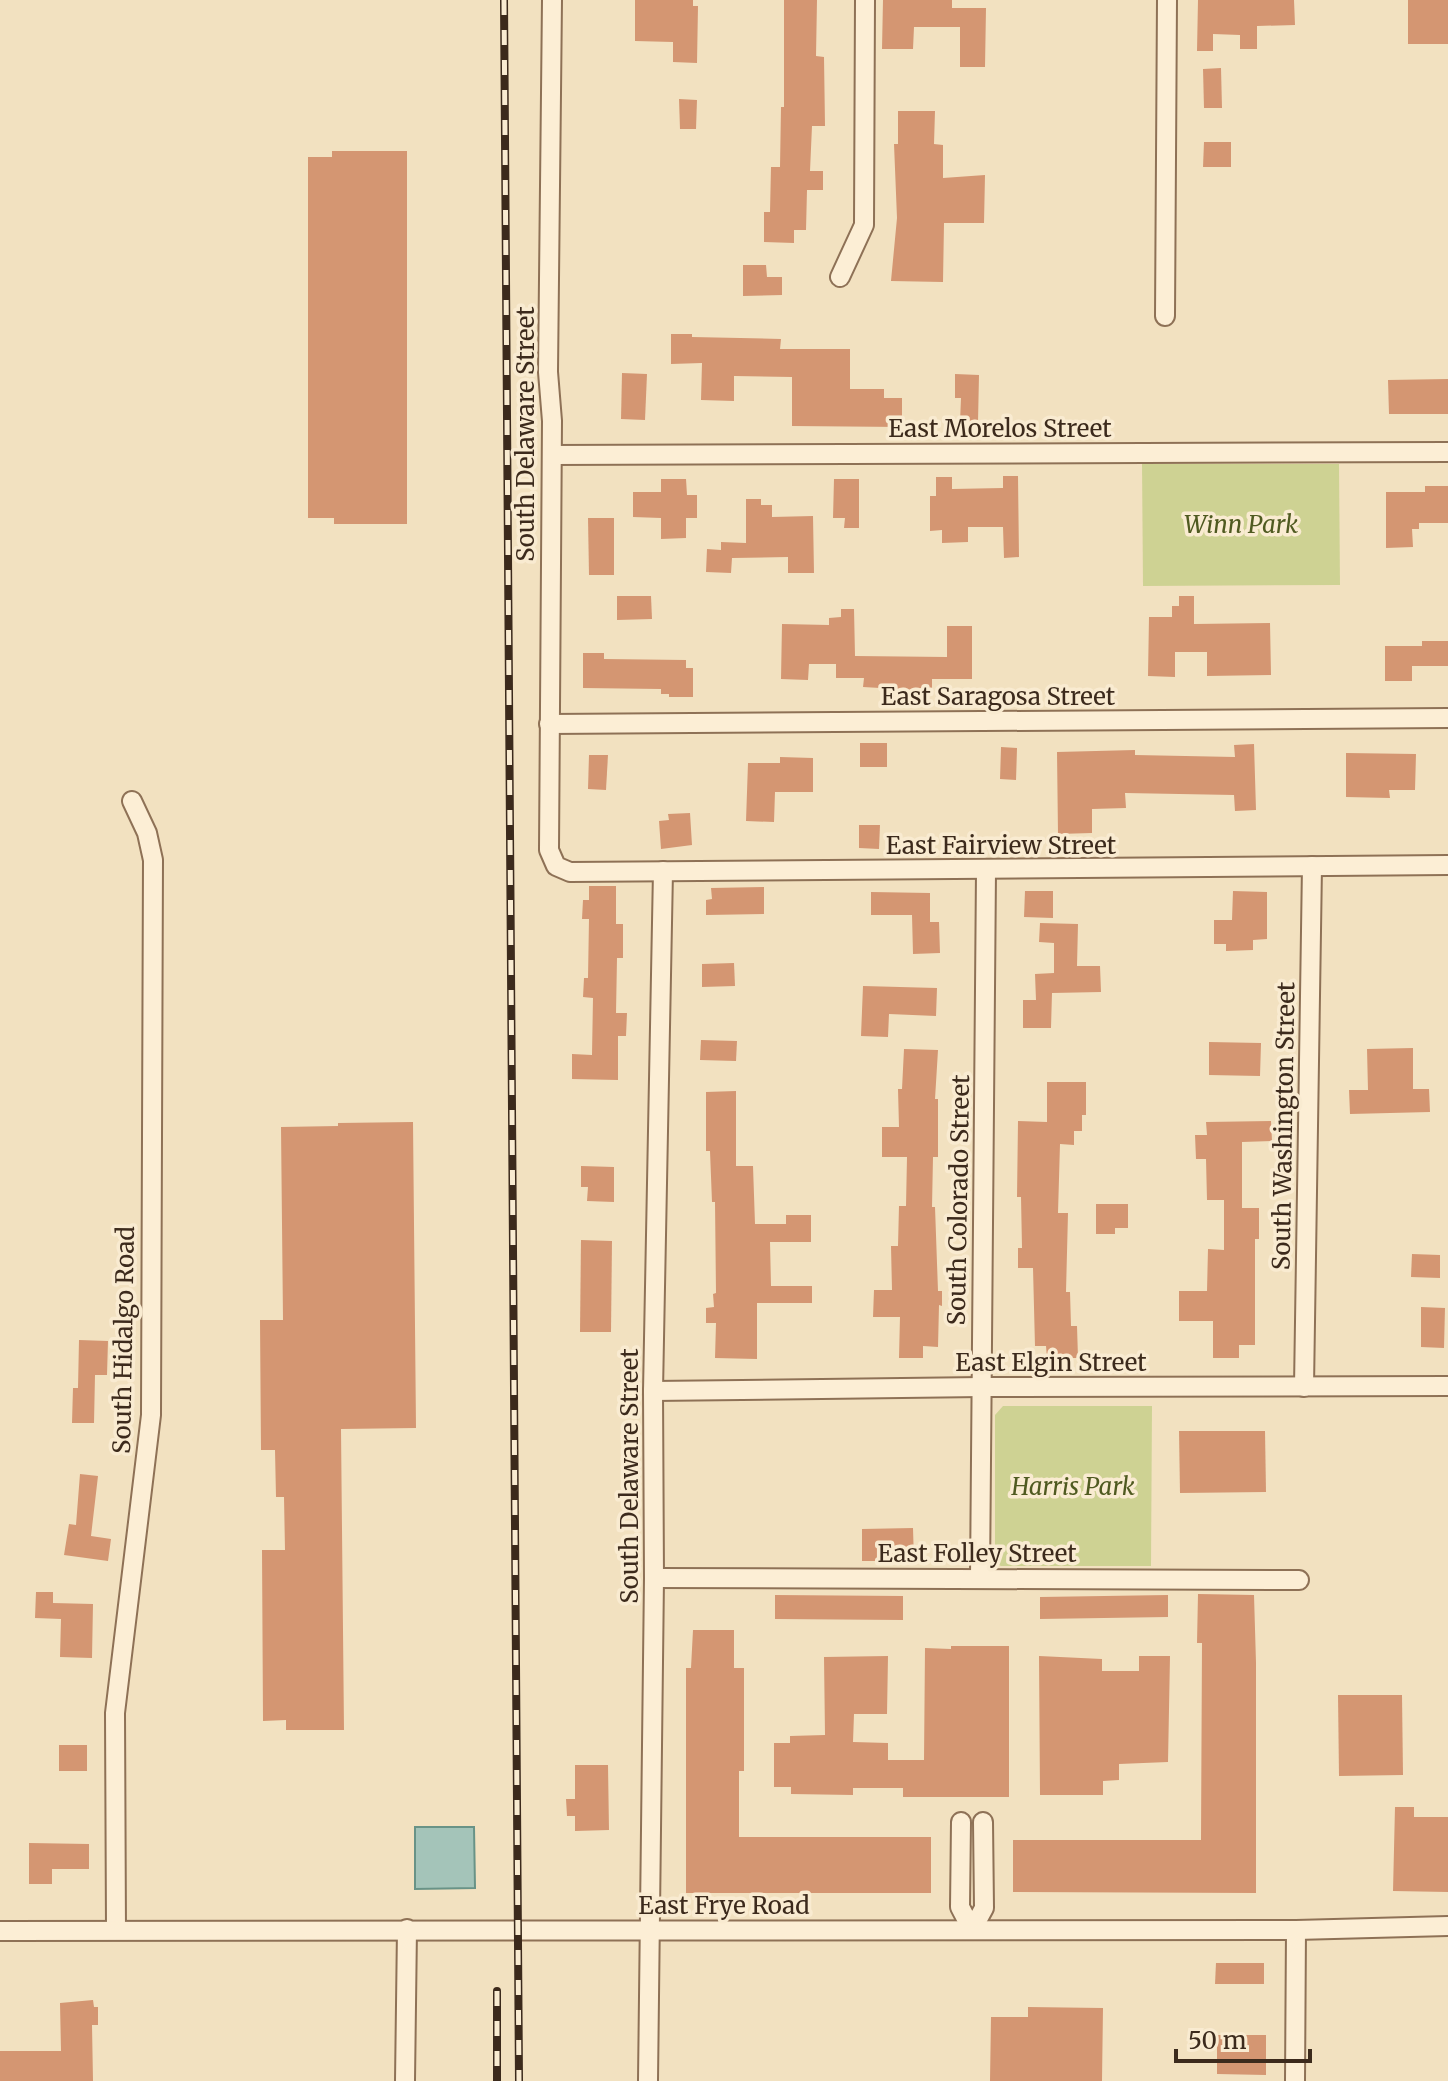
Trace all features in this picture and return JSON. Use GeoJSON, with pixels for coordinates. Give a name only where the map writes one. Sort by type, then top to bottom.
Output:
{"type":"FeatureCollection","features":[{"type":"Feature","properties":{"kind":"street","name":"South Delaware Street"},"geometry":{"type":"LineString","coordinates":[[552,0],[548,372],[552,421],[549,850],[556,866]]}},
{"type":"Feature","properties":{"kind":"street"},"geometry":{"type":"LineString","coordinates":[[840,277],[864,225],[865,0]]}},
{"type":"Feature","properties":{"kind":"street"},"geometry":{"type":"LineString","coordinates":[[1165,316],[1167,0]]}},
{"type":"Feature","properties":{"kind":"street","name":"East Morelos Street"},"geometry":{"type":"LineString","coordinates":[[552,455],[1448,452]]}},
{"type":"Feature","properties":{"kind":"street","name":"East Saragosa Street"},"geometry":{"type":"LineString","coordinates":[[549,724],[1448,718]]}},
{"type":"Feature","properties":{"kind":"street","name":"South Hidalgo Road"},"geometry":{"type":"LineString","coordinates":[[116,1930],[115,1713],[151,1415],[153,860],[147,833],[132,801]]}},
{"type":"Feature","properties":{"kind":"street","name":"East Fairview Street"},"geometry":{"type":"LineString","coordinates":[[556,866],[570,872],[1448,865]]}},
{"type":"Feature","properties":{"kind":"street","name":"South Washington Street"},"geometry":{"type":"LineString","coordinates":[[1304,1387],[1312,866]]}},
{"type":"Feature","properties":{"kind":"street","name":"South Delaware Street"},"geometry":{"type":"LineString","coordinates":[[648,2081],[653,1391],[663,871]]}},
{"type":"Feature","properties":{"kind":"street","name":"South Colorado Street"},"geometry":{"type":"LineString","coordinates":[[980,1578],[986,871]]}},
{"type":"Feature","properties":{"kind":"street","name":"East Elgin Street"},"geometry":{"type":"LineString","coordinates":[[653,1391],[1448,1386]]}},
{"type":"Feature","properties":{"kind":"street","name":"East Folley Street"},"geometry":{"type":"LineString","coordinates":[[654,1578],[1299,1580]]}},
{"type":"Feature","properties":{"kind":"street"},"geometry":{"type":"LineString","coordinates":[[961,1822],[960,1907],[972,1930]]}},
{"type":"Feature","properties":{"kind":"street"},"geometry":{"type":"LineString","coordinates":[[972,1930],[984,1908],[983,1822]]}},
{"type":"Feature","properties":{"kind":"street","name":"East Frye Road"},"geometry":{"type":"LineString","coordinates":[[0,1931],[1296,1930],[1448,1926]]}},
{"type":"Feature","properties":{"kind":"street"},"geometry":{"type":"LineString","coordinates":[[405,2081],[407,1929]]}},
{"type":"Feature","properties":{"kind":"street"},"geometry":{"type":"LineString","coordinates":[[1295,2081],[1296,1930]]}},
{"type":"Feature","properties":{"kind":"green space","name":"Winn Park"},"geometry":{"type":"Polygon","coordinates":[[[1142,464],[1339,464],[1340,585],[1143,586],[1142,464]]]}},
{"type":"Feature","properties":{"kind":"green space","name":"Harris Park"},"geometry":{"type":"Polygon","coordinates":[[[1003,1406],[1152,1406],[1151,1566],[1001,1566],[995,1563],[995,1415],[1003,1406]]]}},
{"type":"Feature","properties":{"kind":"water"},"geometry":{"type":"Polygon","coordinates":[[[415,1827],[474,1827],[475,1888],[415,1889],[415,1827]]]}},
{"type":"Feature","properties":{"kind":"building"},"geometry":{"type":"Polygon","coordinates":[[[635,0],[693,0],[693,6],[698,6],[697,63],[673,62],[673,42],[635,41],[635,0]]]}},
{"type":"Feature","properties":{"kind":"building"},"geometry":{"type":"Polygon","coordinates":[[[784,0],[817,0],[816,56],[824,57],[825,126],[812,126],[810,171],[823,171],[823,190],[807,190],[806,230],[794,230],[794,243],[764,242],[764,212],[770,212],[771,167],[780,167],[781,107],[784,107],[784,0]]]}},
{"type":"Feature","properties":{"kind":"building"},"geometry":{"type":"Polygon","coordinates":[[[883,0],[952,0],[952,8],[986,8],[985,67],[960,67],[960,27],[914,27],[913,49],[882,49],[883,0]]]}},
{"type":"Feature","properties":{"kind":"building"},"geometry":{"type":"Polygon","coordinates":[[[1198,0],[1294,0],[1295,25],[1257,26],[1257,49],[1240,49],[1240,35],[1213,34],[1213,51],[1197,51],[1198,0]]]}},
{"type":"Feature","properties":{"kind":"building"},"geometry":{"type":"Polygon","coordinates":[[[1408,0],[1448,0],[1448,44],[1408,44],[1408,0]]]}},
{"type":"Feature","properties":{"kind":"building"},"geometry":{"type":"Polygon","coordinates":[[[1221,68],[1222,108],[1204,108],[1203,69],[1221,68]]]}},
{"type":"Feature","properties":{"kind":"building"},"geometry":{"type":"Polygon","coordinates":[[[679,99],[697,100],[696,129],[680,129],[679,99]]]}},
{"type":"Feature","properties":{"kind":"building"},"geometry":{"type":"Polygon","coordinates":[[[898,111],[935,111],[934,144],[943,145],[943,178],[985,175],[984,223],[944,223],[943,282],[891,281],[897,218],[894,144],[898,144],[898,111]]]}},
{"type":"Feature","properties":{"kind":"building"},"geometry":{"type":"Polygon","coordinates":[[[1204,142],[1231,142],[1231,167],[1203,167],[1204,142]]]}},
{"type":"Feature","properties":{"kind":"building"},"geometry":{"type":"Polygon","coordinates":[[[332,151],[407,151],[407,524],[334,524],[334,518],[308,518],[308,157],[332,157],[332,151]]]}},
{"type":"Feature","properties":{"kind":"building"},"geometry":{"type":"Polygon","coordinates":[[[743,265],[766,265],[767,277],[782,277],[782,295],[743,296],[743,265]]]}},
{"type":"Feature","properties":{"kind":"building"},"geometry":{"type":"Polygon","coordinates":[[[671,334],[781,339],[780,349],[850,349],[850,389],[884,389],[884,398],[902,398],[902,427],[792,426],[792,377],[734,376],[734,401],[701,400],[702,363],[671,364],[671,334]]]}},
{"type":"Feature","properties":{"kind":"building"},"geometry":{"type":"Polygon","coordinates":[[[622,373],[647,374],[645,420],[621,419],[622,373]]]}},
{"type":"Feature","properties":{"kind":"building"},"geometry":{"type":"Polygon","coordinates":[[[955,374],[979,375],[978,422],[960,422],[961,398],[955,398],[955,374]]]}},
{"type":"Feature","properties":{"kind":"building"},"geometry":{"type":"Polygon","coordinates":[[[1448,379],[1448,414],[1389,414],[1388,380],[1448,379]]]}},
{"type":"Feature","properties":{"kind":"building"},"geometry":{"type":"Polygon","coordinates":[[[1003,476],[1018,476],[1019,557],[1004,558],[1003,527],[968,527],[968,542],[942,543],[942,530],[930,531],[930,496],[936,496],[936,477],[952,477],[952,489],[1003,488],[1003,476]]]}},
{"type":"Feature","properties":{"kind":"building"},"geometry":{"type":"Polygon","coordinates":[[[661,479],[686,479],[687,495],[697,495],[697,518],[686,518],[686,538],[661,539],[661,518],[633,517],[633,492],[661,492],[661,479]]]}},
{"type":"Feature","properties":{"kind":"building"},"geometry":{"type":"Polygon","coordinates":[[[834,479],[859,479],[859,528],[844,528],[845,518],[833,518],[834,479]]]}},
{"type":"Feature","properties":{"kind":"building"},"geometry":{"type":"Polygon","coordinates":[[[1425,486],[1448,486],[1448,523],[1419,523],[1419,529],[1412,529],[1413,547],[1386,548],[1386,492],[1425,492],[1425,486]]]}},
{"type":"Feature","properties":{"kind":"building"},"geometry":{"type":"Polygon","coordinates":[[[746,499],[761,499],[761,505],[772,505],[772,517],[813,516],[814,573],[788,573],[788,557],[732,558],[731,573],[706,572],[707,549],[721,550],[721,542],[746,543],[746,499]]]}},
{"type":"Feature","properties":{"kind":"building"},"geometry":{"type":"Polygon","coordinates":[[[588,518],[614,518],[614,575],[589,575],[588,518]]]}},
{"type":"Feature","properties":{"kind":"building"},"geometry":{"type":"Polygon","coordinates":[[[617,596],[651,596],[652,619],[617,620],[617,596]]]}},
{"type":"Feature","properties":{"kind":"building"},"geometry":{"type":"Polygon","coordinates":[[[1179,596],[1194,596],[1194,624],[1270,623],[1271,675],[1207,676],[1207,652],[1175,652],[1175,677],[1148,676],[1149,617],[1172,617],[1172,606],[1179,606],[1179,596]]]}},
{"type":"Feature","properties":{"kind":"building"},"geometry":{"type":"Polygon","coordinates":[[[841,609],[854,609],[855,656],[947,657],[947,626],[972,626],[972,679],[932,679],[932,691],[863,687],[864,678],[836,678],[836,664],[809,664],[808,680],[781,679],[782,624],[829,625],[829,618],[841,617],[841,609]]]}},
{"type":"Feature","properties":{"kind":"building"},"geometry":{"type":"Polygon","coordinates":[[[1422,641],[1448,641],[1448,666],[1412,666],[1412,681],[1385,681],[1385,646],[1422,646],[1422,641]]]}},
{"type":"Feature","properties":{"kind":"building"},"geometry":{"type":"Polygon","coordinates":[[[583,653],[604,653],[604,659],[686,660],[686,668],[693,668],[693,697],[669,697],[669,694],[661,694],[661,689],[583,688],[583,653]]]}},
{"type":"Feature","properties":{"kind":"building"},"geometry":{"type":"Polygon","coordinates":[[[860,743],[887,743],[887,767],[860,767],[860,743]]]}},
{"type":"Feature","properties":{"kind":"building"},"geometry":{"type":"Polygon","coordinates":[[[1254,744],[1256,810],[1235,811],[1234,795],[1125,793],[1126,808],[1092,809],[1092,833],[1058,834],[1057,752],[1135,750],[1135,755],[1235,757],[1234,745],[1254,744]]]}},
{"type":"Feature","properties":{"kind":"building"},"geometry":{"type":"Polygon","coordinates":[[[1001,747],[1017,748],[1016,780],[1000,779],[1001,747]]]}},
{"type":"Feature","properties":{"kind":"building"},"geometry":{"type":"Polygon","coordinates":[[[1346,753],[1416,754],[1415,790],[1389,790],[1390,798],[1346,797],[1346,753]]]}},
{"type":"Feature","properties":{"kind":"building"},"geometry":{"type":"Polygon","coordinates":[[[589,755],[608,755],[606,790],[588,789],[589,755]]]}},
{"type":"Feature","properties":{"kind":"building"},"geometry":{"type":"Polygon","coordinates":[[[780,757],[813,758],[813,792],[775,792],[774,822],[746,821],[748,763],[780,763],[780,757]]]}},
{"type":"Feature","properties":{"kind":"building"},"geometry":{"type":"Polygon","coordinates":[[[690,813],[692,845],[661,849],[659,821],[669,820],[668,814],[690,813]]]}},
{"type":"Feature","properties":{"kind":"building"},"geometry":{"type":"Polygon","coordinates":[[[859,825],[880,825],[879,849],[859,848],[859,825]]]}},
{"type":"Feature","properties":{"kind":"building"},"geometry":{"type":"Polygon","coordinates":[[[589,886],[616,886],[616,924],[623,924],[623,958],[617,958],[616,1013],[627,1013],[626,1036],[618,1036],[618,1080],[572,1079],[572,1054],[592,1055],[593,998],[583,997],[584,978],[588,978],[589,919],[582,919],[583,900],[589,900],[589,886]]]}},
{"type":"Feature","properties":{"kind":"building"},"geometry":{"type":"Polygon","coordinates":[[[764,887],[764,914],[706,915],[706,900],[712,899],[711,888],[764,887]]]}},
{"type":"Feature","properties":{"kind":"building"},"geometry":{"type":"Polygon","coordinates":[[[1025,891],[1053,891],[1053,918],[1024,917],[1025,891]]]}},
{"type":"Feature","properties":{"kind":"building"},"geometry":{"type":"Polygon","coordinates":[[[1233,891],[1267,892],[1267,939],[1253,940],[1253,950],[1226,951],[1226,944],[1214,944],[1214,920],[1232,920],[1233,891]]]}},
{"type":"Feature","properties":{"kind":"building"},"geometry":{"type":"Polygon","coordinates":[[[871,892],[930,893],[930,922],[939,922],[940,953],[913,954],[912,915],[871,915],[871,892]]]}},
{"type":"Feature","properties":{"kind":"building"},"geometry":{"type":"Polygon","coordinates":[[[1040,923],[1078,924],[1077,966],[1100,966],[1101,992],[1052,993],[1051,1028],[1023,1028],[1023,1000],[1036,1000],[1035,974],[1054,973],[1054,943],[1039,942],[1040,923]]]}},
{"type":"Feature","properties":{"kind":"building"},"geometry":{"type":"Polygon","coordinates":[[[734,963],[735,986],[702,987],[702,964],[734,963]]]}},
{"type":"Feature","properties":{"kind":"building"},"geometry":{"type":"Polygon","coordinates":[[[863,986],[937,988],[936,1016],[889,1014],[888,1037],[861,1036],[863,986]]]}},
{"type":"Feature","properties":{"kind":"building"},"geometry":{"type":"Polygon","coordinates":[[[701,1040],[737,1041],[736,1061],[700,1060],[701,1040]]]}},
{"type":"Feature","properties":{"kind":"building"},"geometry":{"type":"Polygon","coordinates":[[[1209,1042],[1261,1043],[1260,1076],[1209,1075],[1209,1042]]]}},
{"type":"Feature","properties":{"kind":"building"},"geometry":{"type":"Polygon","coordinates":[[[1413,1048],[1413,1089],[1429,1089],[1430,1112],[1350,1114],[1349,1090],[1368,1090],[1367,1049],[1413,1048]]]}},
{"type":"Feature","properties":{"kind":"building"},"geometry":{"type":"Polygon","coordinates":[[[904,1049],[938,1050],[935,1099],[938,1099],[938,1157],[933,1157],[932,1207],[935,1207],[938,1291],[942,1291],[942,1306],[939,1305],[938,1347],[923,1346],[923,1358],[899,1358],[900,1317],[873,1317],[874,1290],[892,1290],[891,1246],[898,1246],[899,1206],[906,1206],[907,1157],[882,1157],[882,1127],[899,1127],[898,1089],[902,1089],[904,1049]]]}},
{"type":"Feature","properties":{"kind":"building"},"geometry":{"type":"Polygon","coordinates":[[[1047,1082],[1086,1082],[1086,1115],[1082,1115],[1082,1131],[1074,1131],[1074,1145],[1060,1144],[1058,1213],[1068,1213],[1066,1292],[1070,1292],[1071,1326],[1077,1326],[1078,1358],[1047,1358],[1046,1346],[1035,1346],[1033,1268],[1018,1268],[1018,1248],[1022,1248],[1021,1197],[1017,1197],[1018,1121],[1047,1122],[1047,1082]]]}},
{"type":"Feature","properties":{"kind":"building"},"geometry":{"type":"Polygon","coordinates":[[[736,1091],[736,1166],[753,1166],[755,1224],[786,1224],[786,1215],[811,1215],[811,1242],[770,1242],[771,1286],[812,1286],[812,1303],[757,1303],[757,1359],[715,1358],[716,1323],[706,1323],[706,1308],[714,1307],[713,1294],[716,1293],[715,1202],[712,1202],[710,1151],[706,1151],[706,1092],[736,1091]]]}},
{"type":"Feature","properties":{"kind":"building"},"geometry":{"type":"Polygon","coordinates":[[[1271,1121],[1272,1141],[1242,1142],[1242,1208],[1259,1208],[1259,1239],[1255,1239],[1255,1345],[1239,1345],[1239,1358],[1213,1358],[1213,1321],[1179,1321],[1179,1291],[1207,1291],[1208,1249],[1224,1250],[1224,1200],[1207,1200],[1206,1159],[1196,1159],[1195,1135],[1207,1135],[1206,1122],[1271,1121]]]}},
{"type":"Feature","properties":{"kind":"building"},"geometry":{"type":"Polygon","coordinates":[[[413,1122],[416,1428],[341,1429],[344,1730],[286,1730],[286,1720],[263,1721],[262,1550],[285,1550],[284,1497],[276,1497],[275,1450],[261,1450],[260,1320],[283,1320],[281,1127],[413,1122]]]}},
{"type":"Feature","properties":{"kind":"building"},"geometry":{"type":"Polygon","coordinates":[[[581,1166],[614,1167],[614,1202],[587,1201],[588,1187],[581,1187],[581,1166]]]}},
{"type":"Feature","properties":{"kind":"building"},"geometry":{"type":"Polygon","coordinates":[[[1096,1204],[1128,1204],[1128,1228],[1115,1228],[1115,1234],[1096,1234],[1096,1204]]]}},
{"type":"Feature","properties":{"kind":"building"},"geometry":{"type":"Polygon","coordinates":[[[581,1240],[612,1241],[611,1332],[580,1332],[581,1240]]]}},
{"type":"Feature","properties":{"kind":"building"},"geometry":{"type":"Polygon","coordinates":[[[1412,1254],[1440,1255],[1440,1278],[1411,1277],[1412,1254]]]}},
{"type":"Feature","properties":{"kind":"building"},"geometry":{"type":"Polygon","coordinates":[[[1421,1307],[1445,1308],[1444,1348],[1421,1347],[1421,1307]]]}},
{"type":"Feature","properties":{"kind":"building"},"geometry":{"type":"Polygon","coordinates":[[[79,1340],[108,1341],[107,1375],[95,1375],[94,1423],[72,1423],[73,1388],[78,1388],[79,1340]]]}},
{"type":"Feature","properties":{"kind":"building"},"geometry":{"type":"Polygon","coordinates":[[[1179,1431],[1265,1431],[1266,1492],[1180,1493],[1179,1431]]]}},
{"type":"Feature","properties":{"kind":"building"},"geometry":{"type":"Polygon","coordinates":[[[80,1474],[98,1476],[91,1536],[111,1539],[108,1561],[64,1555],[69,1524],[76,1525],[80,1474]]]}},
{"type":"Feature","properties":{"kind":"building"},"geometry":{"type":"Polygon","coordinates":[[[913,1528],[914,1561],[862,1561],[862,1529],[913,1528]]]}},
{"type":"Feature","properties":{"kind":"building"},"geometry":{"type":"Polygon","coordinates":[[[36,1592],[53,1592],[53,1603],[93,1604],[92,1658],[60,1657],[61,1619],[35,1618],[36,1592]]]}},
{"type":"Feature","properties":{"kind":"building"},"geometry":{"type":"Polygon","coordinates":[[[1198,1594],[1254,1595],[1256,1893],[1013,1892],[1013,1840],[1201,1840],[1202,1643],[1197,1643],[1198,1594]]]}},
{"type":"Feature","properties":{"kind":"building"},"geometry":{"type":"Polygon","coordinates":[[[775,1595],[903,1596],[903,1620],[775,1619],[775,1595]]]}},
{"type":"Feature","properties":{"kind":"building"},"geometry":{"type":"Polygon","coordinates":[[[1168,1595],[1168,1617],[1040,1619],[1040,1597],[1168,1595]]]}},
{"type":"Feature","properties":{"kind":"building"},"geometry":{"type":"Polygon","coordinates":[[[693,1630],[734,1630],[734,1668],[744,1668],[744,1771],[739,1771],[739,1837],[931,1837],[931,1893],[686,1893],[686,1668],[691,1668],[693,1630]]]}},
{"type":"Feature","properties":{"kind":"building"},"geometry":{"type":"Polygon","coordinates":[[[951,1646],[1009,1646],[1009,1797],[903,1797],[903,1788],[853,1788],[853,1795],[791,1794],[791,1787],[774,1787],[774,1743],[790,1743],[790,1736],[825,1735],[824,1657],[888,1656],[887,1714],[854,1714],[853,1742],[888,1743],[888,1760],[924,1760],[925,1648],[951,1649],[951,1646]]]}},
{"type":"Feature","properties":{"kind":"building"},"geometry":{"type":"Polygon","coordinates":[[[1039,1656],[1102,1659],[1102,1671],[1139,1671],[1139,1656],[1170,1656],[1168,1762],[1119,1764],[1119,1780],[1103,1781],[1103,1795],[1040,1795],[1039,1656]]]}},
{"type":"Feature","properties":{"kind":"building"},"geometry":{"type":"Polygon","coordinates":[[[1338,1695],[1402,1695],[1403,1775],[1339,1776],[1338,1695]]]}},
{"type":"Feature","properties":{"kind":"building"},"geometry":{"type":"Polygon","coordinates":[[[59,1745],[87,1745],[87,1771],[59,1771],[59,1745]]]}},
{"type":"Feature","properties":{"kind":"building"},"geometry":{"type":"Polygon","coordinates":[[[575,1765],[608,1765],[609,1830],[575,1831],[575,1816],[567,1816],[566,1799],[575,1799],[575,1765]]]}},
{"type":"Feature","properties":{"kind":"building"},"geometry":{"type":"Polygon","coordinates":[[[1395,1807],[1414,1807],[1414,1817],[1448,1817],[1448,1892],[1393,1891],[1395,1807]]]}},
{"type":"Feature","properties":{"kind":"building"},"geometry":{"type":"Polygon","coordinates":[[[29,1843],[89,1844],[89,1869],[52,1869],[52,1884],[29,1884],[29,1843]]]}},
{"type":"Feature","properties":{"kind":"building"},"geometry":{"type":"Polygon","coordinates":[[[1216,1963],[1264,1963],[1264,1984],[1215,1984],[1216,1963]]]}},
{"type":"Feature","properties":{"kind":"building"},"geometry":{"type":"Polygon","coordinates":[[[93,2000],[94,2007],[98,2007],[98,2025],[92,2025],[93,2081],[0,2081],[0,2051],[61,2051],[60,2003],[93,2000]]]}},
{"type":"Feature","properties":{"kind":"building"},"geometry":{"type":"Polygon","coordinates":[[[1028,2007],[1103,2008],[1102,2081],[990,2081],[991,2017],[1028,2017],[1028,2007]]]}},
{"type":"Feature","properties":{"kind":"building"},"geometry":{"type":"Polygon","coordinates":[[[1217,2035],[1266,2035],[1266,2075],[1217,2074],[1217,2035]]]}},
{"type":"Feature","properties":{"kind":"railway"},"geometry":{"type":"LineString","coordinates":[[504,0],[519,2081]]}},
{"type":"Feature","properties":{"kind":"railway"},"geometry":{"type":"LineString","coordinates":[[497,1991],[497,2081]]}}]}
